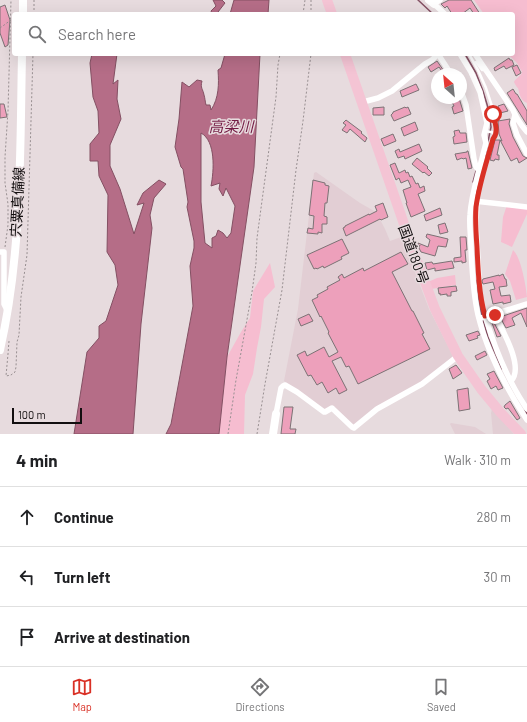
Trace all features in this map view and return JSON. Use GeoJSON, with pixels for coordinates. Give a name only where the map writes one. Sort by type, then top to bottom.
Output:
{"type":"FeatureCollection","features":[{"type":"Feature","properties":{"kind":"highway"},"geometry":{"type":"LineString","coordinates":[[327,0],[331,12]]}},
{"type":"Feature","properties":{"kind":"highway","name":"国道180号"},"geometry":{"type":"LineString","coordinates":[[346,56],[431,300],[458,356],[500,412],[520,434]]}},
{"type":"Feature","properties":{"kind":"main road"},"geometry":{"type":"LineString","coordinates":[[23,0],[23,12]]}},
{"type":"Feature","properties":{"kind":"main road","name":"宍粟真備線"},"geometry":{"type":"LineString","coordinates":[[0,350],[14,267],[18,207],[22,56]]}},
{"type":"Feature","properties":{"kind":"main road"},"geometry":{"type":"LineString","coordinates":[[273,434],[276,414]]}},
{"type":"Feature","properties":{"kind":"street"},"geometry":{"type":"LineString","coordinates":[[434,1],[443,12]]}},
{"type":"Feature","properties":{"kind":"street"},"geometry":{"type":"LineString","coordinates":[[363,102],[378,98],[392,91],[436,56]]}},
{"type":"Feature","properties":{"kind":"street"},"geometry":{"type":"LineString","coordinates":[[439,56],[447,68]]}},
{"type":"Feature","properties":{"kind":"street"},"geometry":{"type":"LineString","coordinates":[[461,56],[471,72],[480,92],[487,123],[486,143],[478,169],[474,201],[470,217],[474,288],[482,317],[499,356],[527,409]]}},
{"type":"Feature","properties":{"kind":"street"},"geometry":{"type":"LineString","coordinates":[[476,56],[527,132]]}},
{"type":"Feature","properties":{"kind":"street"},"geometry":{"type":"LineString","coordinates":[[466,104],[474,159],[478,169]]}},
{"type":"Feature","properties":{"kind":"street"},"geometry":{"type":"LineString","coordinates":[[515,115],[513,123],[517,135],[527,154]]}},
{"type":"Feature","properties":{"kind":"street"},"geometry":{"type":"LineString","coordinates":[[474,201],[527,207]]}},
{"type":"Feature","properties":{"kind":"street"},"geometry":{"type":"LineString","coordinates":[[474,201],[479,278]]}},
{"type":"Feature","properties":{"kind":"street"},"geometry":{"type":"LineString","coordinates":[[2,252],[4,304],[7,311]]}},
{"type":"Feature","properties":{"kind":"street"},"geometry":{"type":"LineString","coordinates":[[482,317],[494,313],[497,314],[527,304]]}},
{"type":"Feature","properties":{"kind":"street"},"geometry":{"type":"LineString","coordinates":[[494,313],[506,335],[515,363],[515,374],[511,381]]}},
{"type":"Feature","properties":{"kind":"street"},"geometry":{"type":"LineString","coordinates":[[482,317],[484,336],[500,374],[527,420]]}},
{"type":"Feature","properties":{"kind":"street"},"geometry":{"type":"LineString","coordinates":[[276,414],[282,388],[285,385],[324,412],[332,408],[354,428],[377,409],[422,384],[458,356]]}},
{"type":"Feature","properties":{"kind":"lane"},"geometry":{"type":"LineString","coordinates":[[470,56],[490,100],[493,114],[494,133],[496,135],[493,139],[481,184],[474,201]]}},
{"type":"Feature","properties":{"kind":"lane"},"geometry":{"type":"LineString","coordinates":[[474,63],[476,62],[482,70],[485,69]]}},
{"type":"Feature","properties":{"kind":"lane"},"geometry":{"type":"LineString","coordinates":[[486,132],[494,133]]}},
{"type":"Feature","properties":{"kind":"lane"},"geometry":{"type":"LineString","coordinates":[[479,278],[482,317]]}},
{"type":"Feature","properties":{"kind":"path"},"geometry":{"type":"LineString","coordinates":[[2,252],[8,226],[5,157],[8,111],[11,0]]}},
{"type":"Feature","properties":{"kind":"path"},"geometry":{"type":"LineString","coordinates":[[34,0],[34,12]]}},
{"type":"Feature","properties":{"kind":"path"},"geometry":{"type":"LineString","coordinates":[[303,12],[305,0]]}},
{"type":"Feature","properties":{"kind":"path"},"geometry":{"type":"LineString","coordinates":[[311,0],[311,12]]}},
{"type":"Feature","properties":{"kind":"path"},"geometry":{"type":"LineString","coordinates":[[0,28],[11,20]]}},
{"type":"Feature","properties":{"kind":"path"},"geometry":{"type":"LineString","coordinates":[[6,376],[15,372],[16,367],[21,297],[27,255],[33,56]]}},
{"type":"Feature","properties":{"kind":"path"},"geometry":{"type":"LineString","coordinates":[[228,434],[256,263],[257,238],[276,97],[280,56]]}},
{"type":"Feature","properties":{"kind":"path"},"geometry":{"type":"LineString","coordinates":[[257,434],[282,290],[311,56]]}},
{"type":"Feature","properties":{"kind":"shaded area"},"geometry":{"type":"Polygon","coordinates":[[[474,0],[527,0],[527,103],[522,99],[514,82],[522,72],[517,63],[510,56],[515,56],[515,12],[483,12],[474,0]]]}},
{"type":"Feature","properties":{"kind":"shaded area"},"geometry":{"type":"Polygon","coordinates":[[[316,172],[360,203],[376,212],[390,241],[404,236],[413,267],[429,309],[453,356],[439,370],[356,425],[352,425],[334,407],[324,410],[284,381],[298,309],[314,173],[316,172]]]}},
{"type":"Feature","properties":{"kind":"shaded area"},"geometry":{"type":"Polygon","coordinates":[[[507,205],[527,209],[527,214],[512,247],[501,242],[503,217],[507,205]]]}},
{"type":"Feature","properties":{"kind":"shaded area"},"geometry":{"type":"Polygon","coordinates":[[[513,250],[521,265],[527,297],[516,300],[510,281],[505,274],[513,250]]]}},
{"type":"Feature","properties":{"kind":"shaded area"},"geometry":{"type":"Polygon","coordinates":[[[270,263],[275,287],[264,299],[253,374],[245,395],[244,434],[219,434],[227,357],[250,318],[253,291],[270,263]]]}},
{"type":"Feature","properties":{"kind":"shaded area"},"geometry":{"type":"Polygon","coordinates":[[[455,275],[456,285],[431,289],[428,282],[437,278],[455,275]]]}},
{"type":"Feature","properties":{"kind":"shaded area"},"geometry":{"type":"Polygon","coordinates":[[[492,409],[514,434],[493,434],[492,409]]]}},
{"type":"Feature","properties":{"kind":"shaded area"},"geometry":{"type":"Polygon","coordinates":[[[450,424],[475,427],[486,434],[455,434],[450,424]]]}},
{"type":"Feature","properties":{"kind":"water"},"geometry":{"type":"Polygon","coordinates":[[[213,0],[222,0],[225,3],[218,12],[211,12],[216,6],[213,0]]]}},
{"type":"Feature","properties":{"kind":"water"},"geometry":{"type":"Polygon","coordinates":[[[234,0],[269,0],[268,12],[231,12],[234,0]]]}},
{"type":"Feature","properties":{"kind":"water"},"geometry":{"type":"Polygon","coordinates":[[[92,56],[117,56],[113,84],[118,80],[117,99],[121,119],[110,145],[110,166],[120,189],[134,234],[144,203],[137,205],[143,193],[159,180],[166,184],[154,198],[150,215],[152,228],[141,324],[133,434],[74,434],[87,352],[99,338],[99,326],[106,321],[118,285],[115,265],[107,252],[108,195],[99,176],[98,161],[90,161],[90,144],[99,133],[98,111],[93,97],[90,63],[92,56]]]}},
{"type":"Feature","properties":{"kind":"water","name":"高梁川"},"geometry":{"type":"Polygon","coordinates":[[[224,56],[260,56],[254,167],[227,357],[219,434],[166,434],[171,424],[193,306],[190,266],[194,241],[187,207],[188,202],[183,169],[175,147],[182,82],[189,87],[197,80],[202,81],[201,87],[204,93],[206,105],[210,105],[211,110],[217,96],[218,70],[221,68],[224,56]],[[201,133],[201,202],[205,243],[212,248],[212,238],[216,236],[218,230],[227,238],[231,233],[235,206],[226,188],[223,196],[219,189],[220,183],[211,186],[213,157],[212,149],[206,137],[201,133]]]}},
{"type":"Feature","properties":{"kind":"building"},"geometry":{"type":"Polygon","coordinates":[[[449,0],[471,0],[479,12],[473,12],[470,8],[465,12],[451,12],[447,6],[445,8],[441,4],[449,0]]]}},
{"type":"Feature","properties":{"kind":"building"},"geometry":{"type":"Polygon","coordinates":[[[5,5],[10,20],[8,45],[5,47],[0,33],[0,7],[5,5]]]}},
{"type":"Feature","properties":{"kind":"building"},"geometry":{"type":"Polygon","coordinates":[[[509,58],[512,60],[514,65],[506,69],[504,66],[495,71],[494,68],[509,58]]]}},
{"type":"Feature","properties":{"kind":"building"},"geometry":{"type":"Polygon","coordinates":[[[437,61],[442,68],[431,68],[431,72],[428,67],[437,61]]]}},
{"type":"Feature","properties":{"kind":"building"},"geometry":{"type":"Polygon","coordinates":[[[517,65],[521,73],[516,76],[512,67],[517,65]]]}},
{"type":"Feature","properties":{"kind":"building"},"geometry":{"type":"Polygon","coordinates":[[[416,84],[419,90],[402,97],[400,91],[416,84]]]}},
{"type":"Feature","properties":{"kind":"building"},"geometry":{"type":"Polygon","coordinates":[[[513,89],[527,111],[527,125],[507,93],[513,89]]]}},
{"type":"Feature","properties":{"kind":"building"},"geometry":{"type":"Polygon","coordinates":[[[0,104],[4,104],[7,117],[0,118],[0,104]]]}},
{"type":"Feature","properties":{"kind":"building"},"geometry":{"type":"Polygon","coordinates":[[[453,104],[461,104],[463,111],[454,114],[452,107],[454,106],[453,104]]]}},
{"type":"Feature","properties":{"kind":"building"},"geometry":{"type":"Polygon","coordinates":[[[504,104],[508,111],[500,113],[498,106],[504,104]]]}},
{"type":"Feature","properties":{"kind":"building"},"geometry":{"type":"Polygon","coordinates":[[[384,107],[384,115],[373,115],[373,108],[384,107]]]}},
{"type":"Feature","properties":{"kind":"building"},"geometry":{"type":"Polygon","coordinates":[[[408,107],[411,114],[394,121],[391,115],[393,112],[408,107]]]}},
{"type":"Feature","properties":{"kind":"building"},"geometry":{"type":"Polygon","coordinates":[[[510,119],[509,124],[513,137],[523,156],[527,158],[519,163],[517,158],[511,161],[500,140],[502,141],[499,134],[498,121],[510,119]]]}},
{"type":"Feature","properties":{"kind":"building"},"geometry":{"type":"Polygon","coordinates":[[[346,120],[362,132],[361,133],[367,138],[365,142],[350,129],[347,133],[342,130],[346,125],[343,123],[346,120]]]}},
{"type":"Feature","properties":{"kind":"building"},"geometry":{"type":"Polygon","coordinates":[[[415,122],[418,130],[404,136],[401,128],[415,122]]]}},
{"type":"Feature","properties":{"kind":"building"},"geometry":{"type":"Polygon","coordinates":[[[459,130],[460,133],[466,133],[467,142],[454,144],[454,131],[459,130]]]}},
{"type":"Feature","properties":{"kind":"building"},"geometry":{"type":"Polygon","coordinates":[[[393,134],[396,141],[384,146],[381,139],[393,134]]]}},
{"type":"Feature","properties":{"kind":"building"},"geometry":{"type":"Polygon","coordinates":[[[495,140],[500,140],[497,155],[499,155],[499,160],[495,159],[494,161],[490,160],[495,140]]]}},
{"type":"Feature","properties":{"kind":"building"},"geometry":{"type":"Polygon","coordinates":[[[419,144],[422,151],[405,159],[404,156],[398,158],[395,151],[399,149],[400,152],[419,144]]]}},
{"type":"Feature","properties":{"kind":"building"},"geometry":{"type":"Polygon","coordinates":[[[467,151],[472,168],[468,169],[466,158],[457,160],[455,154],[467,151]]]}},
{"type":"Feature","properties":{"kind":"building"},"geometry":{"type":"Polygon","coordinates":[[[417,158],[428,167],[427,168],[432,173],[429,176],[412,164],[417,158]]]}},
{"type":"Feature","properties":{"kind":"building"},"geometry":{"type":"Polygon","coordinates":[[[395,163],[399,173],[405,170],[406,173],[408,172],[410,177],[412,176],[416,184],[418,183],[420,188],[424,186],[425,191],[418,194],[425,211],[411,217],[403,190],[411,187],[408,180],[401,183],[399,178],[396,180],[390,165],[395,163]]]}},
{"type":"Feature","properties":{"kind":"building"},"geometry":{"type":"Polygon","coordinates":[[[313,180],[325,183],[325,185],[329,186],[324,216],[327,217],[327,224],[322,224],[322,233],[318,232],[318,234],[307,233],[308,228],[313,229],[314,216],[309,215],[313,180]]]}},
{"type":"Feature","properties":{"kind":"building"},"geometry":{"type":"Polygon","coordinates":[[[383,203],[388,217],[381,220],[380,219],[346,236],[343,228],[345,226],[377,211],[375,206],[383,203]]]}},
{"type":"Feature","properties":{"kind":"building"},"geometry":{"type":"Polygon","coordinates":[[[440,208],[442,215],[426,221],[424,215],[440,208]]]}},
{"type":"Feature","properties":{"kind":"building"},"geometry":{"type":"Polygon","coordinates":[[[445,223],[448,232],[440,234],[438,225],[445,223]]]}},
{"type":"Feature","properties":{"kind":"building"},"geometry":{"type":"Polygon","coordinates":[[[427,234],[448,239],[446,247],[438,246],[435,256],[421,252],[419,248],[420,245],[419,246],[418,243],[428,247],[430,240],[426,237],[427,234]]]}},
{"type":"Feature","properties":{"kind":"building"},"geometry":{"type":"Polygon","coordinates":[[[460,237],[466,237],[467,250],[465,250],[466,262],[462,263],[462,261],[454,262],[454,258],[461,257],[460,237]]]}},
{"type":"Feature","properties":{"kind":"building"},"geometry":{"type":"Polygon","coordinates":[[[342,239],[349,253],[341,257],[342,259],[324,268],[323,266],[314,269],[307,255],[342,239]]]}},
{"type":"Feature","properties":{"kind":"building"},"geometry":{"type":"Polygon","coordinates":[[[401,252],[408,264],[392,272],[424,333],[422,334],[430,349],[358,384],[349,366],[346,367],[341,357],[332,361],[347,390],[339,394],[336,388],[328,393],[322,382],[317,385],[311,375],[308,376],[297,355],[305,351],[307,356],[324,347],[329,357],[338,352],[312,300],[318,297],[317,295],[328,289],[327,287],[340,280],[338,277],[342,274],[344,278],[363,268],[364,271],[401,252]]]}},
{"type":"Feature","properties":{"kind":"building"},"geometry":{"type":"Polygon","coordinates":[[[452,261],[454,268],[435,271],[435,268],[427,270],[425,263],[432,262],[433,264],[452,261]]]}},
{"type":"Feature","properties":{"kind":"building"},"geometry":{"type":"Polygon","coordinates":[[[503,274],[506,279],[507,286],[499,287],[501,296],[510,295],[511,302],[493,304],[490,290],[495,289],[493,282],[483,284],[482,281],[483,279],[503,274]]]}},
{"type":"Feature","properties":{"kind":"building"},"geometry":{"type":"Polygon","coordinates":[[[456,286],[457,291],[451,292],[451,296],[447,296],[447,294],[439,294],[438,288],[456,286]]]}},
{"type":"Feature","properties":{"kind":"building"},"geometry":{"type":"Polygon","coordinates":[[[527,308],[527,327],[521,313],[512,318],[515,325],[506,328],[500,317],[527,308]]]}},
{"type":"Feature","properties":{"kind":"building"},"geometry":{"type":"Polygon","coordinates":[[[309,314],[313,321],[301,326],[298,319],[309,314]]]}},
{"type":"Feature","properties":{"kind":"building"},"geometry":{"type":"Polygon","coordinates":[[[492,319],[501,336],[497,337],[491,320],[492,319]]]}},
{"type":"Feature","properties":{"kind":"building"},"geometry":{"type":"Polygon","coordinates":[[[478,331],[480,335],[477,336],[478,338],[469,341],[466,335],[478,331]]]}},
{"type":"Feature","properties":{"kind":"building"},"geometry":{"type":"Polygon","coordinates":[[[485,351],[487,355],[477,360],[475,356],[485,351]]]}},
{"type":"Feature","properties":{"kind":"building"},"geometry":{"type":"Polygon","coordinates":[[[456,365],[462,373],[453,379],[449,369],[456,365]]]}},
{"type":"Feature","properties":{"kind":"building"},"geometry":{"type":"Polygon","coordinates":[[[494,371],[503,388],[498,390],[496,386],[491,389],[487,381],[490,379],[487,374],[494,371]]]}},
{"type":"Feature","properties":{"kind":"building"},"geometry":{"type":"Polygon","coordinates":[[[468,388],[470,409],[459,411],[457,390],[468,388]]]}},
{"type":"Feature","properties":{"kind":"building"},"geometry":{"type":"Polygon","coordinates":[[[510,401],[520,418],[517,420],[508,408],[506,409],[504,407],[510,401]]]}},
{"type":"Feature","properties":{"kind":"building"},"geometry":{"type":"Polygon","coordinates":[[[284,407],[293,407],[290,429],[296,429],[295,434],[281,434],[284,407]]]}},
{"type":"Feature","properties":{"kind":"waterway"},"geometry":{"type":"LineString","coordinates":[[418,0],[431,12]]}},
{"type":"Feature","properties":{"kind":"waterway"},"geometry":{"type":"LineString","coordinates":[[466,56],[476,73],[489,111],[491,127],[485,156]]}},
{"type":"Feature","properties":{"kind":"waterway"},"geometry":{"type":"LineString","coordinates":[[473,182],[476,171]]}},
{"type":"Feature","properties":{"kind":"waterway"},"geometry":{"type":"LineString","coordinates":[[476,195],[477,187]]}},
{"type":"Feature","properties":{"kind":"waterway"},"geometry":{"type":"LineString","coordinates":[[477,278],[482,316]]}},
{"type":"Feature","properties":{"kind":"waterway"},"geometry":{"type":"LineString","coordinates":[[483,320],[488,337],[502,369]]}},
{"type":"Feature","properties":{"kind":"waterway"},"geometry":{"type":"LineString","coordinates":[[525,410],[527,414]]}},
{"type":"Feature","properties":{"kind":"route"},"geometry":{"type":"LineString","coordinates":[[493,114],[496,135],[493,139],[481,184],[476,207],[476,224],[480,292],[483,308],[485,316],[494,313],[495,315]]}}]}
